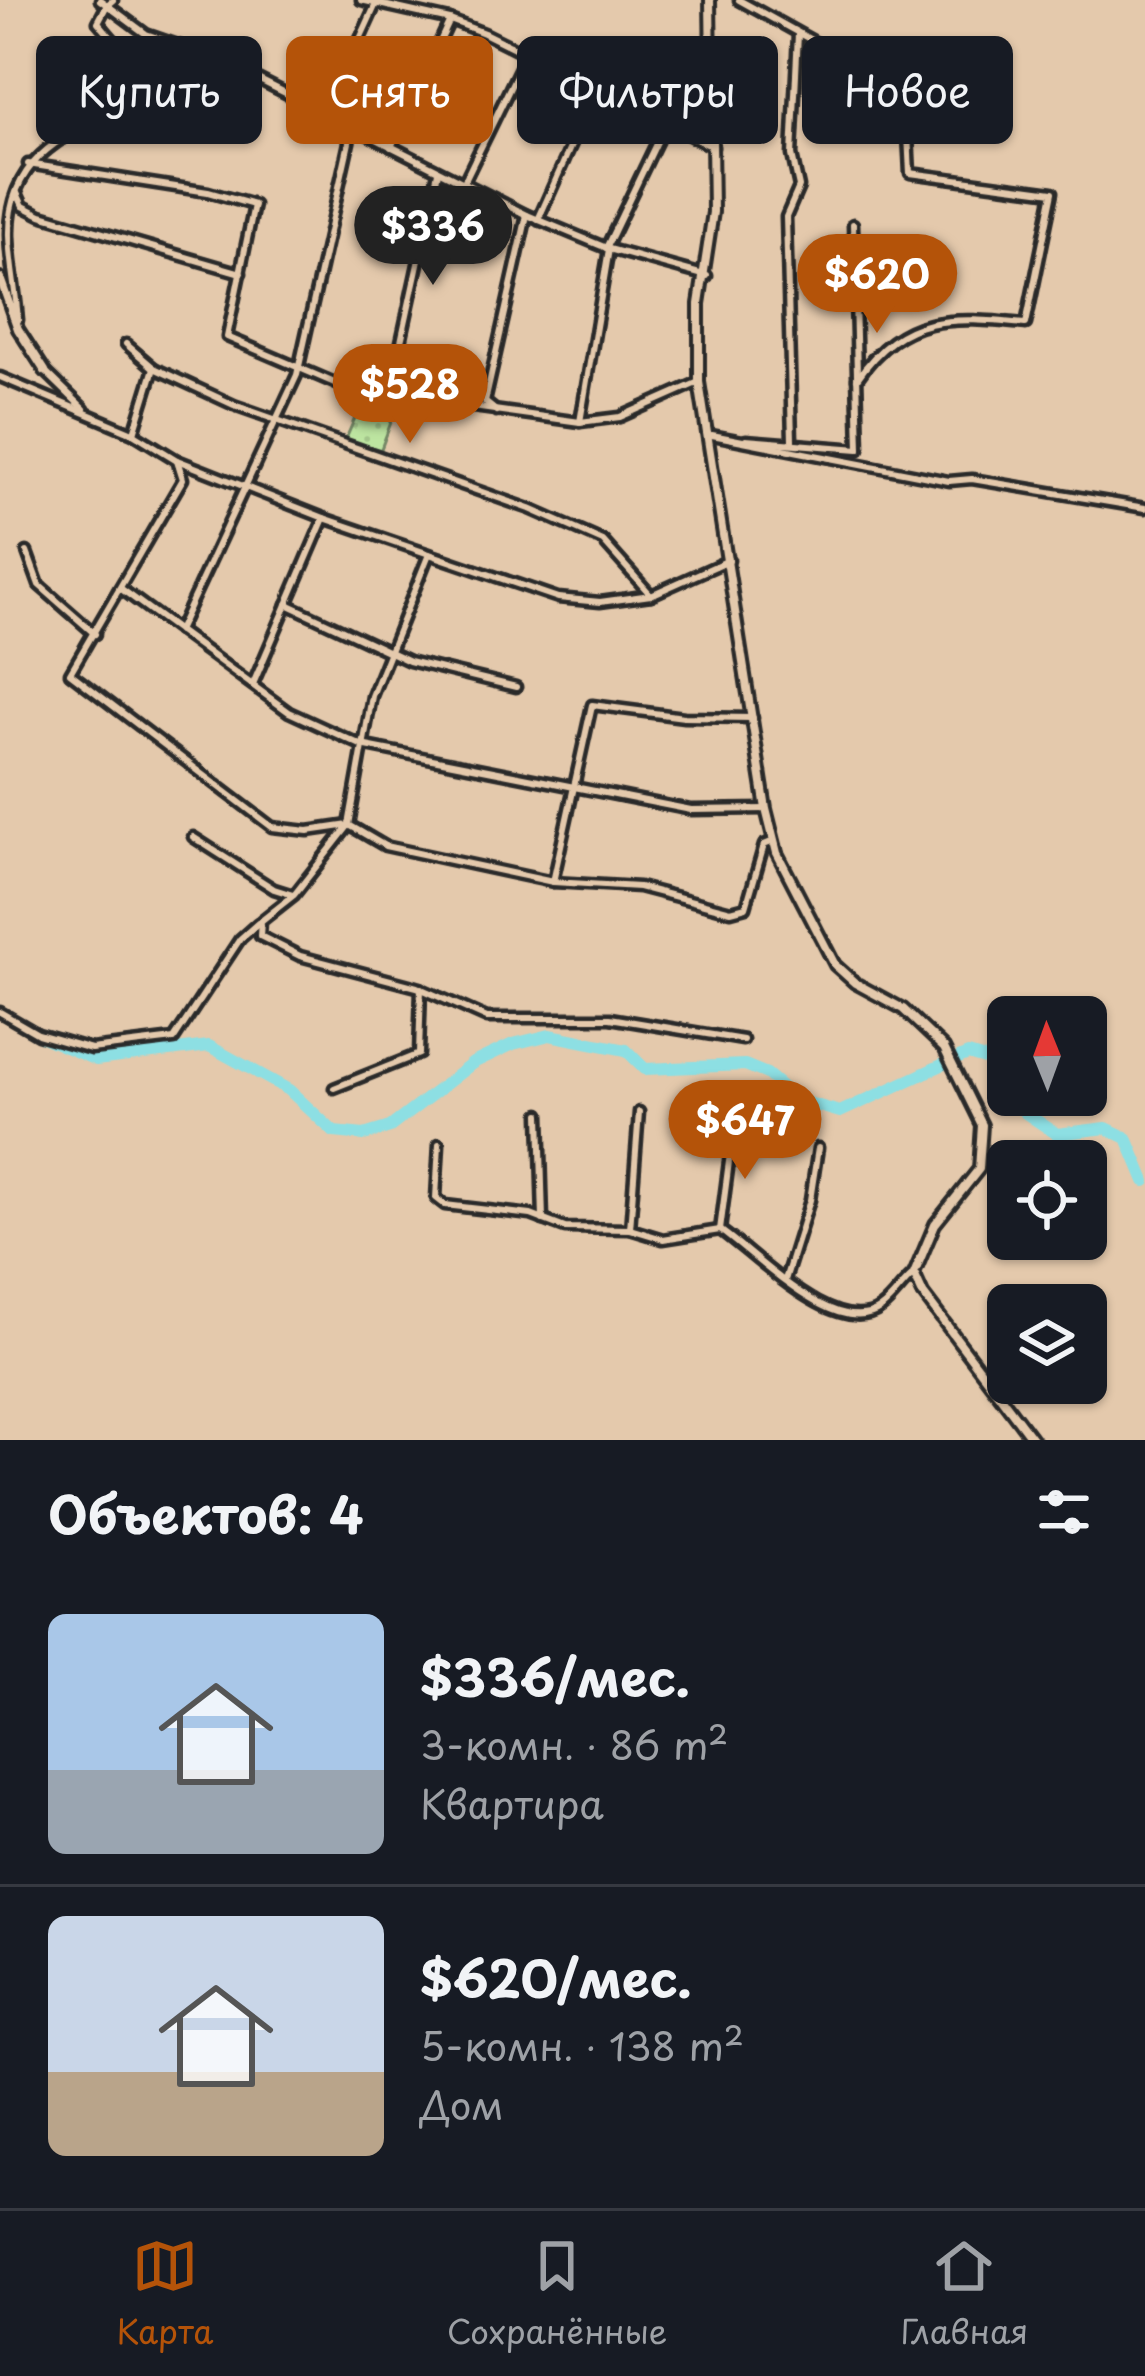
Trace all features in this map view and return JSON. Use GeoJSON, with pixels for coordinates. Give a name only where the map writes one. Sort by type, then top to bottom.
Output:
{"type":"FeatureCollection","features":[{"type":"Feature","properties":{"kind":"street"},"geometry":{"type":"LineString","coordinates":[[361,0],[450,20],[517,51]]}},
{"type":"Feature","properties":{"kind":"street"},"geometry":{"type":"LineString","coordinates":[[439,1144],[436,1198],[445,1205],[543,1220],[565,1228],[630,1229],[663,1239],[720,1230],[813,1302],[859,1318],[880,1310],[914,1274],[935,1225],[979,1169],[982,1125],[944,1048],[903,1009],[855,983],[835,964],[774,841],[766,809],[712,435],[700,382],[699,304],[707,276],[713,147],[710,0]]}},
{"type":"Feature","properties":{"kind":"street"},"geometry":{"type":"LineString","coordinates":[[739,0],[860,67],[905,78],[910,173],[1053,192],[1026,323],[951,317],[882,343],[857,380]]}},
{"type":"Feature","properties":{"kind":"street"},"geometry":{"type":"LineString","coordinates":[[18,329],[9,241],[16,194],[28,164],[74,129],[148,94],[148,76],[132,66],[98,22],[107,2],[146,34],[216,58],[286,93]]}},
{"type":"Feature","properties":{"kind":"street"},"geometry":{"type":"LineString","coordinates":[[361,36],[376,4]]}},
{"type":"Feature","properties":{"kind":"street"},"geometry":{"type":"LineString","coordinates":[[391,147],[450,20]]}},
{"type":"Feature","properties":{"kind":"street"},"geometry":{"type":"LineString","coordinates":[[792,440],[786,217],[799,187],[792,155],[798,34]]}},
{"type":"Feature","properties":{"kind":"street"},"geometry":{"type":"LineString","coordinates":[[463,184],[517,73]]}},
{"type":"Feature","properties":{"kind":"street"},"geometry":{"type":"LineString","coordinates":[[178,631],[247,489],[298,368],[349,144]]}},
{"type":"Feature","properties":{"kind":"street"},"geometry":{"type":"LineString","coordinates":[[384,144],[527,215],[608,249],[707,276]]}},
{"type":"Feature","properties":{"kind":"street"},"geometry":{"type":"LineString","coordinates":[[538,220],[571,144]]}},
{"type":"Feature","properties":{"kind":"street"},"geometry":{"type":"LineString","coordinates":[[580,422],[608,249],[656,144]]}},
{"type":"Feature","properties":{"kind":"street"},"geometry":{"type":"LineString","coordinates":[[707,144],[713,147]]}},
{"type":"Feature","properties":{"kind":"street"},"geometry":{"type":"LineString","coordinates":[[28,164],[208,192],[254,205],[227,337],[351,390],[580,422],[620,417],[700,382]]}},
{"type":"Feature","properties":{"kind":"street"},"geometry":{"type":"LineString","coordinates":[[389,397],[438,171]]}},
{"type":"Feature","properties":{"kind":"street"},"geometry":{"type":"LineString","coordinates":[[16,194],[23,206],[41,215],[241,273]]}},
{"type":"Feature","properties":{"kind":"street"},"geometry":{"type":"LineString","coordinates":[[501,414],[485,402],[527,215]]}},
{"type":"Feature","properties":{"kind":"street"},"geometry":{"type":"LineString","coordinates":[[735,440],[792,440],[859,449],[853,224]]}},
{"type":"Feature","properties":{"kind":"street"},"geometry":{"type":"LineString","coordinates":[[0,226],[9,241]]}},
{"type":"Feature","properties":{"kind":"street"},"geometry":{"type":"LineString","coordinates":[[0,278],[18,329],[45,371],[86,412]]}},
{"type":"Feature","properties":{"kind":"street"},"geometry":{"type":"LineString","coordinates":[[125,344],[154,368],[234,405],[509,506],[530,508],[603,541],[651,596]]}},
{"type":"Feature","properties":{"kind":"street"},"geometry":{"type":"LineString","coordinates":[[133,433],[154,368]]}},
{"type":"Feature","properties":{"kind":"street"},"geometry":{"type":"LineString","coordinates":[[0,377],[133,433],[177,460],[247,489],[558,598],[599,602],[651,596],[730,559]]}},
{"type":"Feature","properties":{"kind":"street"},"geometry":{"type":"LineString","coordinates":[[712,435],[949,481],[972,479],[1145,508]]}},
{"type":"Feature","properties":{"kind":"street"},"geometry":{"type":"LineString","coordinates":[[177,460],[183,478],[70,673],[272,826],[308,830],[349,825],[385,846],[553,882],[639,887],[731,911],[746,907],[759,856],[764,845],[774,841]]}},
{"type":"Feature","properties":{"kind":"street"},"geometry":{"type":"LineString","coordinates":[[253,684],[323,518]]}},
{"type":"Feature","properties":{"kind":"street"},"geometry":{"type":"LineString","coordinates":[[27,552],[39,586],[95,634]]}},
{"type":"Feature","properties":{"kind":"street"},"geometry":{"type":"LineString","coordinates":[[0,1012],[38,1034],[91,1049],[174,1039],[240,939],[294,895],[349,825],[361,745],[389,653],[429,554]]}},
{"type":"Feature","properties":{"kind":"street"},"geometry":{"type":"LineString","coordinates":[[120,588],[289,712],[361,745],[691,811],[766,809]]}},
{"type":"Feature","properties":{"kind":"street"},"geometry":{"type":"LineString","coordinates":[[286,604],[389,653],[516,687]]}},
{"type":"Feature","properties":{"kind":"street"},"geometry":{"type":"LineString","coordinates":[[553,882],[592,705],[683,717],[753,718]]}},
{"type":"Feature","properties":{"kind":"street"},"geometry":{"type":"LineString","coordinates":[[193,837],[274,889],[294,895]]}},
{"type":"Feature","properties":{"kind":"street"},"geometry":{"type":"LineString","coordinates":[[261,922],[260,936],[271,945],[421,988],[506,1022],[564,1015],[610,1018],[743,1040]]}},
{"type":"Feature","properties":{"kind":"street"},"geometry":{"type":"LineString","coordinates":[[334,1088],[419,1054],[421,988]]}},
{"type":"Feature","properties":{"kind":"street"},"geometry":{"type":"LineString","coordinates":[[630,1229],[639,1112]]}},
{"type":"Feature","properties":{"kind":"street"},"geometry":{"type":"LineString","coordinates":[[540,1114],[543,1220]]}},
{"type":"Feature","properties":{"kind":"street"},"geometry":{"type":"LineString","coordinates":[[720,1230],[733,1131]]}},
{"type":"Feature","properties":{"kind":"street"},"geometry":{"type":"LineString","coordinates":[[785,1280],[810,1200],[818,1148]]}},
{"type":"Feature","properties":{"kind":"street"},"geometry":{"type":"LineString","coordinates":[[914,1274],[923,1294],[1033,1440]]}},
{"type":"Feature","properties":{"kind":"green space"},"geometry":{"type":"Polygon","coordinates":[[[365,395],[398,404],[379,454],[345,441],[365,395]]]}},
{"type":"Feature","properties":{"kind":"waterway"},"geometry":{"type":"LineString","coordinates":[[40,1036],[96,1060],[209,1046],[289,1090],[334,1132],[364,1135],[390,1127],[473,1063],[513,1044],[550,1035],[626,1050],[645,1069],[745,1065],[767,1074],[798,1100],[840,1112],[944,1064]]}},
{"type":"Feature","properties":{"kind":"waterway"},"geometry":{"type":"LineString","coordinates":[[954,1060],[968,1054],[987,1060]]}},
{"type":"Feature","properties":{"kind":"waterway"},"geometry":{"type":"LineString","coordinates":[[1030,1116],[1057,1134],[1106,1128],[1127,1138],[1145,1181]]}}]}
